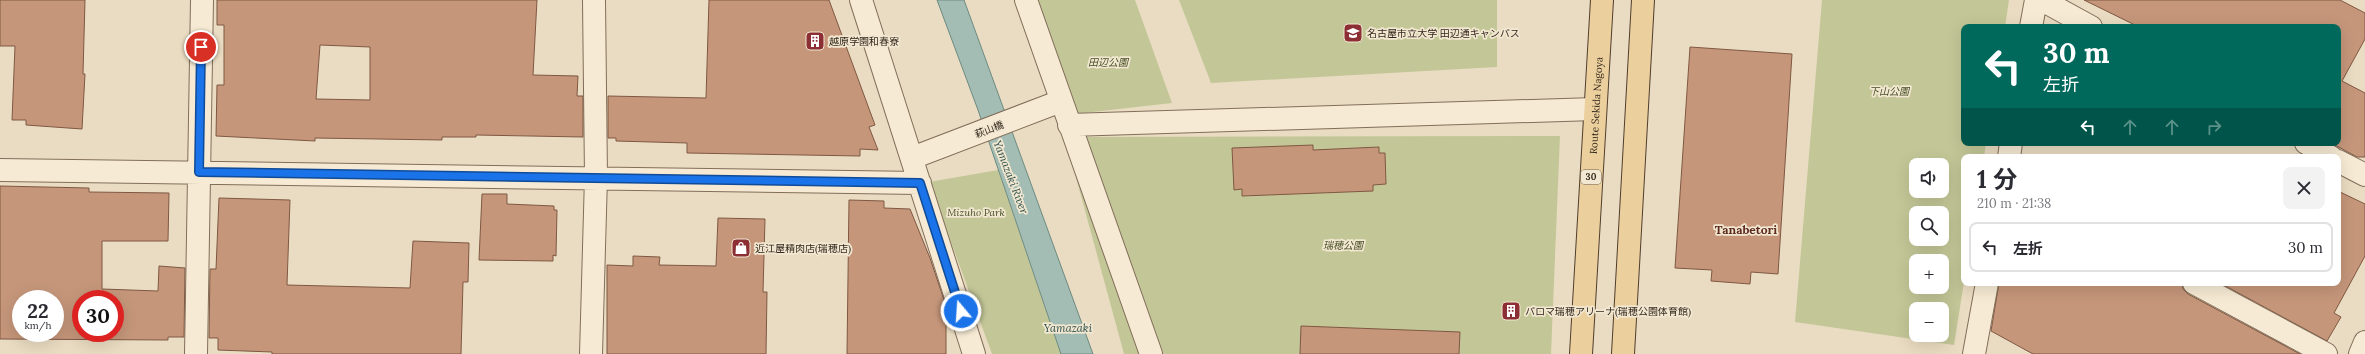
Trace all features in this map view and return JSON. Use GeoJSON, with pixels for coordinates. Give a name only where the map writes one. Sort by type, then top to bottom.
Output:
{"type":"FeatureCollection","features":[{"type":"Feature","properties":{"kind":"main road","name":"Route Sekida Nagoya"},"geometry":{"type":"LineString","coordinates":[[1581,354],[1602,0]]}},
{"type":"Feature","properties":{"kind":"main road"},"geometry":{"type":"LineString","coordinates":[[1623,354],[1643,0]]}},
{"type":"Feature","properties":{"kind":"street"},"geometry":{"type":"LineString","coordinates":[[196,354],[202,0]]}},
{"type":"Feature","properties":{"kind":"street"},"geometry":{"type":"LineString","coordinates":[[591,354],[596,177],[594,0]]}},
{"type":"Feature","properties":{"kind":"street"},"geometry":{"type":"LineString","coordinates":[[861,0],[974,354]]}},
{"type":"Feature","properties":{"kind":"street"},"geometry":{"type":"LineString","coordinates":[[1026,0],[1052,105],[1069,125],[1151,354]]}},
{"type":"Feature","properties":{"kind":"street"},"geometry":{"type":"LineString","coordinates":[[2032,24],[2036,0]]}},
{"type":"Feature","properties":{"kind":"street"},"geometry":{"type":"LineString","coordinates":[[2042,0],[2086,24]]}},
{"type":"Feature","properties":{"kind":"street","name":"萩山橋"},"geometry":{"type":"LineString","coordinates":[[912,158],[1052,105]]}},
{"type":"Feature","properties":{"kind":"street"},"geometry":{"type":"LineString","coordinates":[[1069,125],[1595,109]]}},
{"type":"Feature","properties":{"kind":"street"},"geometry":{"type":"LineString","coordinates":[[2312,146],[2326,154]]}},
{"type":"Feature","properties":{"kind":"street"},"geometry":{"type":"LineString","coordinates":[[2341,162],[2365,175]]}},
{"type":"Feature","properties":{"kind":"street"},"geometry":{"type":"LineString","coordinates":[[0,170],[596,177],[920,183]]}},
{"type":"Feature","properties":{"kind":"street"},"geometry":{"type":"LineString","coordinates":[[1974,354],[1986,286]]}},
{"type":"Feature","properties":{"kind":"street"},"geometry":{"type":"LineString","coordinates":[[2200,286],[2326,354]]}},
{"type":"Feature","properties":{"kind":"street"},"geometry":{"type":"LineString","coordinates":[[2360,354],[2365,342]]}},
{"type":"Feature","properties":{"kind":"green space","name":"田辺公園"},"geometry":{"type":"Polygon","coordinates":[[[1037,0],[1135,0],[1172,103],[1075,114],[1037,0]]]}},
{"type":"Feature","properties":{"kind":"green space","name":"名古屋市立大学 田辺通キャンパス"},"geometry":{"type":"Polygon","coordinates":[[[1179,0],[1497,0],[1497,67],[1211,83],[1179,0]]]}},
{"type":"Feature","properties":{"kind":"green space","name":"下山公園"},"geometry":{"type":"Polygon","coordinates":[[[1822,0],[2009,0],[2005,24],[1961,24],[1961,146],[1986,146],[1984,154],[1961,154],[1961,286],[1963,286],[1954,345],[1933,342],[1949,342],[1949,302],[1909,302],[1909,338],[1795,322],[1822,0]]]}},
{"type":"Feature","properties":{"kind":"green space","name":"瑞穂公園"},"geometry":{"type":"Polygon","coordinates":[[[1560,136],[1551,354],[1124,354],[1065,137],[1560,136]]]}},
{"type":"Feature","properties":{"kind":"green space","name":"Mizuho Park"},"geometry":{"type":"Polygon","coordinates":[[[998,170],[1061,354],[992,354],[929,182],[998,170]]]}},
{"type":"Feature","properties":{"kind":"water","name":"Yamazaki"},"geometry":{"type":"Polygon","coordinates":[[[937,0],[964,0],[1093,354],[1061,354],[978,110],[937,0]]]}},
{"type":"Feature","properties":{"kind":"building"},"geometry":{"type":"Polygon","coordinates":[[[0,0],[85,0],[83,74],[85,74],[82,129],[26,125],[26,120],[12,120],[15,46],[0,46],[0,0]]]}},
{"type":"Feature","properties":{"kind":"building"},"geometry":{"type":"Polygon","coordinates":[[[217,0],[537,0],[533,75],[578,76],[577,96],[583,96],[583,137],[476,135],[476,137],[442,137],[442,140],[315,138],[315,141],[216,136],[217,85],[224,85],[224,25],[217,25],[217,0]],[[320,45],[316,99],[370,100],[370,47],[320,45]]]}},
{"type":"Feature","properties":{"kind":"building","name":"越原学園和春寮"},"geometry":{"type":"Polygon","coordinates":[[[709,0],[829,0],[875,125],[869,127],[878,150],[860,149],[860,156],[687,153],[687,143],[616,141],[616,138],[608,138],[608,96],[706,98],[709,0]]]}},
{"type":"Feature","properties":{"kind":"building"},"geometry":{"type":"Polygon","coordinates":[[[2084,0],[2340,0],[2365,13],[2365,39],[2342,81],[2365,93],[2365,157],[2357,157],[2337,146],[2341,146],[2341,24],[2133,24],[2084,0]]]}},
{"type":"Feature","properties":{"kind":"building"},"geometry":{"type":"Polygon","coordinates":[[[1690,47],[1792,54],[1778,274],[1751,272],[1750,284],[1711,281],[1712,270],[1675,268],[1690,47]]]}},
{"type":"Feature","properties":{"kind":"building"},"geometry":{"type":"Polygon","coordinates":[[[1313,145],[1313,150],[1379,147],[1379,153],[1385,153],[1386,184],[1373,185],[1373,191],[1242,196],[1242,189],[1234,190],[1232,148],[1313,145]]]}},
{"type":"Feature","properties":{"kind":"building"},"geometry":{"type":"Polygon","coordinates":[[[0,186],[89,188],[89,192],[169,193],[168,241],[102,241],[102,289],[158,291],[159,266],[185,268],[184,337],[168,337],[168,340],[124,340],[124,290],[72,290],[72,339],[64,339],[64,290],[12,290],[12,339],[0,339],[0,186]]]}},
{"type":"Feature","properties":{"kind":"building"},"geometry":{"type":"Polygon","coordinates":[[[2341,192],[2365,204],[2365,256],[2334,313],[2341,317],[2327,341],[2226,286],[2341,286],[2341,192]]]}},
{"type":"Feature","properties":{"kind":"building"},"geometry":{"type":"Polygon","coordinates":[[[482,194],[507,194],[507,204],[554,206],[554,210],[557,210],[556,256],[553,255],[553,261],[479,260],[482,194]]]}},
{"type":"Feature","properties":{"kind":"building"},"geometry":{"type":"Polygon","coordinates":[[[219,198],[290,200],[287,285],[410,288],[413,241],[469,243],[468,282],[463,282],[461,354],[272,354],[272,352],[218,350],[218,338],[209,338],[210,269],[216,269],[219,198]]]}},
{"type":"Feature","properties":{"kind":"building"},"geometry":{"type":"Polygon","coordinates":[[[849,200],[884,201],[884,208],[910,209],[930,258],[946,306],[946,354],[847,354],[849,200]]]}},
{"type":"Feature","properties":{"kind":"building"},"geometry":{"type":"Polygon","coordinates":[[[718,218],[765,219],[763,292],[767,292],[766,354],[607,354],[607,265],[633,266],[633,256],[660,257],[659,265],[716,266],[718,218]]]}},
{"type":"Feature","properties":{"kind":"building"},"geometry":{"type":"Polygon","coordinates":[[[1998,286],[2182,286],[2183,289],[2188,294],[2300,354],[2033,354],[1991,331],[1998,286]]]}},
{"type":"Feature","properties":{"kind":"building","name":"パロマ瑞穂アリーナ(瑞穂公園体育館)"},"geometry":{"type":"Polygon","coordinates":[[[1301,326],[1460,332],[1459,354],[1300,354],[1301,326]]]}},
{"type":"Feature","properties":{"kind":"place","name":"名古屋市立大学 田辺通キャンパス"},"geometry":{"type":"Point","coordinates":[1353,33]}},
{"type":"Feature","properties":{"kind":"place","name":"越原学園和春寮"},"geometry":{"type":"Point","coordinates":[815,41]}},
{"type":"Feature","properties":{"kind":"place","name":"近江屋精肉店(瑞穂店)"},"geometry":{"type":"Point","coordinates":[741,248]}},
{"type":"Feature","properties":{"kind":"place","name":"パロマ瑞穂アリーナ(瑞穂公園体育館)"},"geometry":{"type":"Point","coordinates":[1511,311]}},
{"type":"Feature","properties":{"kind":"district","name":"Tanabetori"},"geometry":{"type":"Point","coordinates":[1746,230]}},
{"type":"Feature","properties":{"kind":"route"},"geometry":{"type":"LineString","coordinates":[[201,47],[199,172],[612,177],[920,183],[961,311]]}},
{"type":"Feature","properties":{"kind":"water label","name":"Yamazaki River"},"geometry":{"type":"Point","coordinates":[1011,177]}}]}
